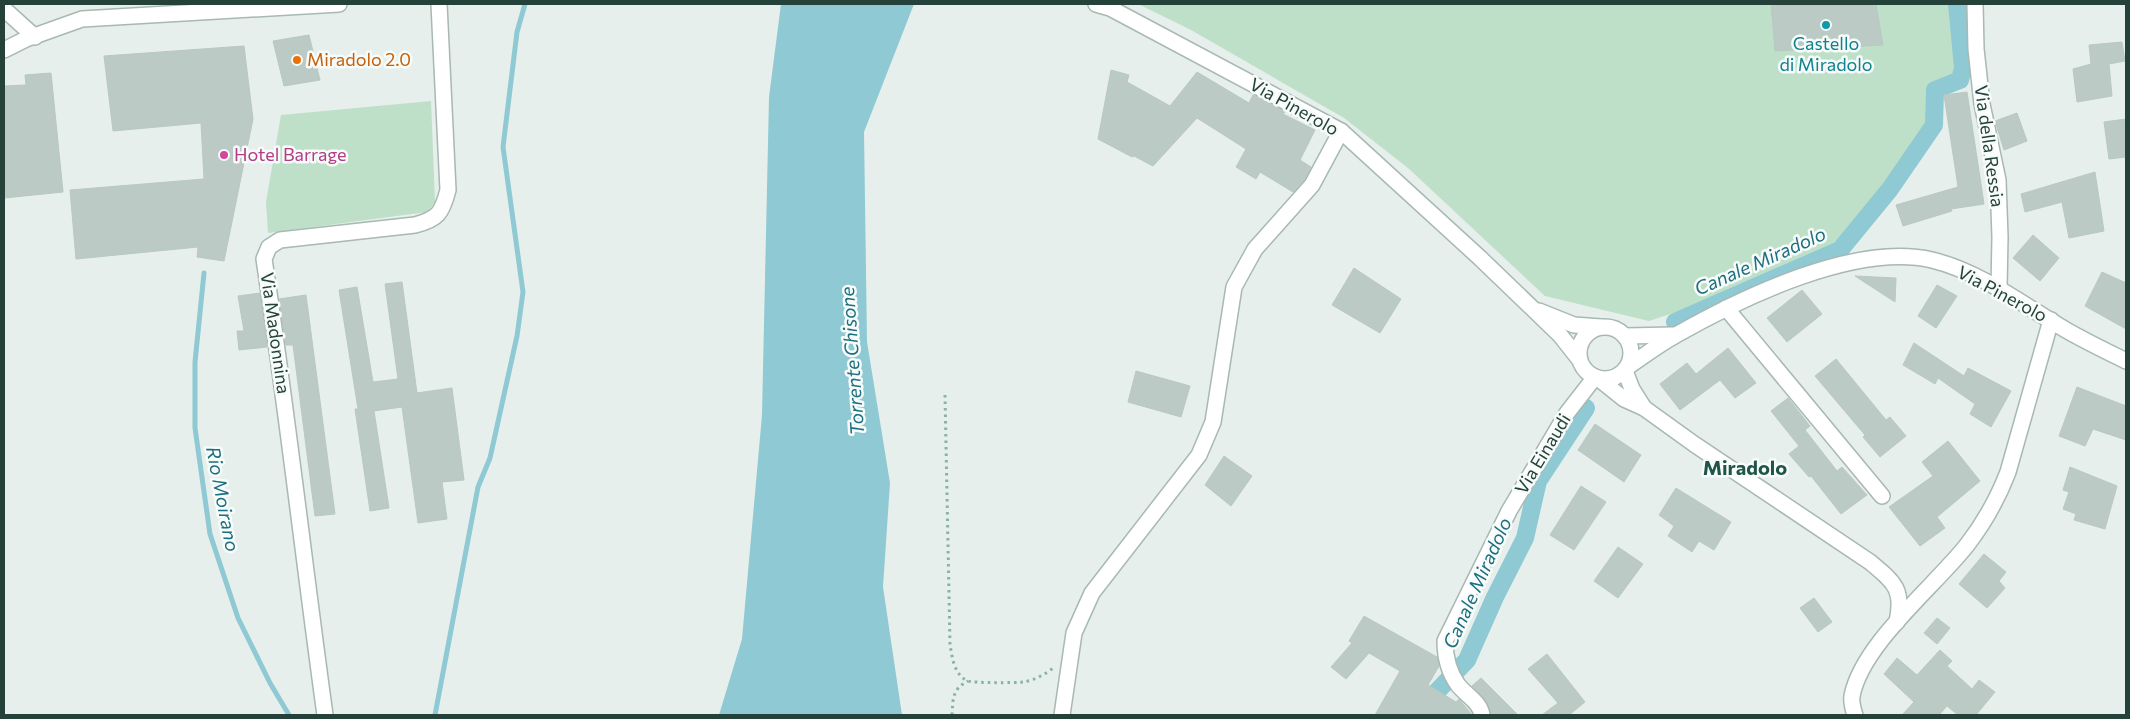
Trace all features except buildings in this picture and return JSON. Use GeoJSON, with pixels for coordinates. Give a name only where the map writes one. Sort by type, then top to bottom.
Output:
{"type":"FeatureCollection","features":[{"type":"Feature","properties":{"kind":"street"},"geometry":{"type":"LineString","coordinates":[[4,50],[82,19],[339,4]]}},
{"type":"Feature","properties":{"kind":"street","name":"Via Madonnina"},"geometry":{"type":"LineString","coordinates":[[325,715],[303,559],[279,356],[264,259],[269,248],[280,240],[415,225],[431,220],[444,208],[448,190],[439,4]]}},
{"type":"Feature","properties":{"kind":"street","name":"Via della Ressia"},"geometry":{"type":"LineString","coordinates":[[1975,4],[1976,49],[1982,104],[1998,180],[1999,288]]}},
{"type":"Feature","properties":{"kind":"street","name":"Via Pinerolo"},"geometry":{"type":"LineString","coordinates":[[1106,5],[1341,131],[1533,308],[1560,335],[1579,359]]}},
{"type":"Feature","properties":{"kind":"street"},"geometry":{"type":"LineString","coordinates":[[4,9],[31,38]]}},
{"type":"Feature","properties":{"kind":"street"},"geometry":{"type":"LineString","coordinates":[[4,44],[31,38]]}},
{"type":"Feature","properties":{"kind":"street"},"geometry":{"type":"LineString","coordinates":[[1062,715],[1074,633],[1092,593],[1199,455],[1213,422],[1234,287],[1255,249],[1312,185],[1341,131]]}},
{"type":"Feature","properties":{"kind":"street","name":"Via Pinerolo"},"geometry":{"type":"LineString","coordinates":[[1627,369],[1674,335],[1726,308],[1807,274],[1843,264],[1901,257],[1931,260],[1951,266],[1999,288],[2066,330],[2126,361]]}},
{"type":"Feature","properties":{"kind":"street","name":"Via Pinerolo"},"geometry":{"type":"LineString","coordinates":[[1533,308],[1574,325],[1602,327]]}},
{"type":"Feature","properties":{"kind":"street"},"geometry":{"type":"LineString","coordinates":[[1726,308],[1882,496]]}},
{"type":"Feature","properties":{"kind":"street"},"geometry":{"type":"LineString","coordinates":[[1854,715],[1852,698],[1859,677],[1875,651],[1897,622],[1968,545],[2000,491],[2008,472],[2051,320]]}},
{"type":"Feature","properties":{"kind":"street"},"geometry":{"type":"LineString","coordinates":[[1644,408],[1632,389],[1627,369],[1632,351],[1626,336],[1619,330],[1611,327],[1602,327],[1586,334],[1579,350],[1579,359],[1585,371],[1624,399],[1644,408],[1694,444],[1870,562],[1891,579],[1898,591],[1900,599],[1897,622]]}},
{"type":"Feature","properties":{"kind":"street","name":"Via Pinerolo"},"geometry":{"type":"LineString","coordinates":[[1626,336],[1674,335]]}},
{"type":"Feature","properties":{"kind":"street"},"geometry":{"type":"LineString","coordinates":[[1597,378],[1613,379],[1627,369]]}},
{"type":"Feature","properties":{"kind":"street","name":"Via Einaudi"},"geometry":{"type":"LineString","coordinates":[[1482,715],[1481,709],[1458,685],[1450,671],[1445,652],[1445,640],[1509,510],[1567,413],[1597,378]]}},
{"type":"Feature","properties":{"kind":"path"},"geometry":{"type":"LineString","coordinates":[[945,395],[950,644],[953,664],[960,675],[968,681]]}},
{"type":"Feature","properties":{"kind":"path"},"geometry":{"type":"LineString","coordinates":[[952,715],[953,694],[959,685],[968,681],[1023,682],[1050,672],[1056,665]]}},
{"type":"Feature","properties":{"kind":"green space","name":"Castello di Miradolo"},"geometry":{"type":"Polygon","coordinates":[[[1138,4],[1953,4],[1958,72],[1919,139],[1874,202],[1837,247],[1698,305],[1649,321],[1545,296],[1408,168],[1344,118],[1191,30],[1138,4]]]}},
{"type":"Feature","properties":{"kind":"green space"},"geometry":{"type":"Polygon","coordinates":[[[431,101],[435,202],[427,212],[268,233],[266,202],[281,115],[431,101]]]}},
{"type":"Feature","properties":{"kind":"water","name":"Torrente Chisone"},"geometry":{"type":"Polygon","coordinates":[[[781,4],[914,4],[864,132],[867,342],[890,483],[883,587],[902,715],[719,715],[742,639],[762,415],[769,97],[781,4]]]}},
{"type":"Feature","properties":{"kind":"waterway"},"geometry":{"type":"LineString","coordinates":[[435,715],[478,487],[490,458],[517,336],[523,292],[503,147],[517,32],[525,4]]}},
{"type":"Feature","properties":{"kind":"waterway","name":"Canale Miradolo"},"geometry":{"type":"LineString","coordinates":[[1675,322],[1840,250],[1890,189],[1934,125],[1935,90],[1960,80],[1963,68],[1957,4]]}},
{"type":"Feature","properties":{"kind":"waterway","name":"Rio Moirano"},"geometry":{"type":"LineString","coordinates":[[204,273],[195,362],[195,428],[210,534],[238,618],[270,683],[289,715]]}},
{"type":"Feature","properties":{"kind":"waterway","name":"Canale Miradolo"},"geometry":{"type":"LineString","coordinates":[[1420,715],[1424,705],[1467,660],[1495,597],[1525,538],[1538,481],[1586,408]]}},
{"type":"Feature","properties":{"kind":"place","name":"Castello di Miradolo"},"geometry":{"type":"Point","coordinates":[1826,25]}},
{"type":"Feature","properties":{"kind":"place","name":"Miradolo 2.0"},"geometry":{"type":"Point","coordinates":[297,60]}},
{"type":"Feature","properties":{"kind":"place","name":"Hotel Barrage"},"geometry":{"type":"Point","coordinates":[224,155]}},
{"type":"Feature","properties":{"kind":"district","name":"Miradolo"},"geometry":{"type":"Point","coordinates":[1745,468]}}]}
